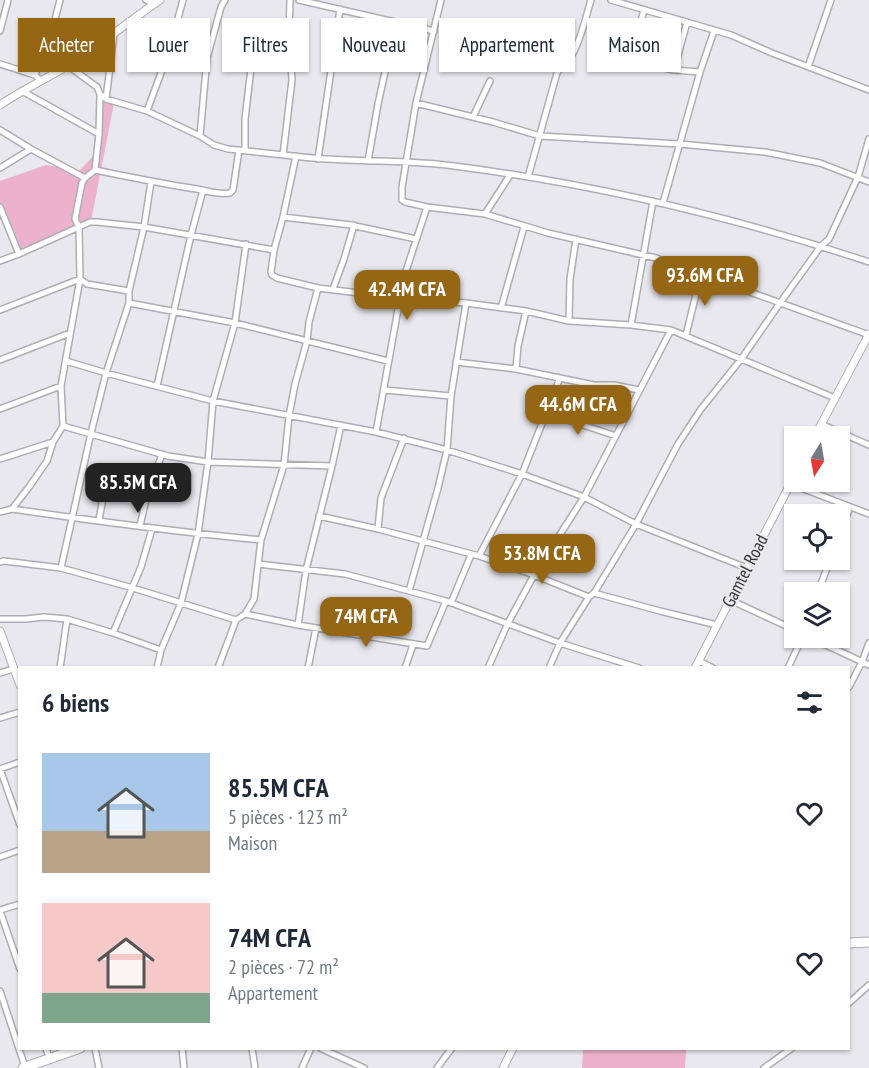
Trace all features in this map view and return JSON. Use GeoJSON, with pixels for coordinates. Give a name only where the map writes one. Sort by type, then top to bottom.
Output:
{"type":"FeatureCollection","features":[{"type":"Feature","properties":{"kind":"main road"},"geometry":{"type":"LineString","coordinates":[[850,943],[868,940]]}},
{"type":"Feature","properties":{"kind":"main road"},"geometry":{"type":"LineString","coordinates":[[24,1068],[73,1050]]}},
{"type":"Feature","properties":{"kind":"street"},"geometry":{"type":"LineString","coordinates":[[0,30],[8,0]]}},
{"type":"Feature","properties":{"kind":"street"},"geometry":{"type":"LineString","coordinates":[[38,78],[60,0]]}},
{"type":"Feature","properties":{"kind":"street"},"geometry":{"type":"LineString","coordinates":[[146,0],[157,2]]}},
{"type":"Feature","properties":{"kind":"street"},"geometry":{"type":"LineString","coordinates":[[178,18],[183,0]]}},
{"type":"Feature","properties":{"kind":"street"},"geometry":{"type":"LineString","coordinates":[[210,47],[225,0]]}},
{"type":"Feature","properties":{"kind":"street"},"geometry":{"type":"LineString","coordinates":[[283,155],[292,80],[289,33],[290,0]]}},
{"type":"Feature","properties":{"kind":"street"},"geometry":{"type":"LineString","coordinates":[[299,0],[379,18]]}},
{"type":"Feature","properties":{"kind":"street"},"geometry":{"type":"LineString","coordinates":[[441,0],[416,103],[405,162],[402,200],[428,207],[484,214],[524,227],[656,258],[869,334],[821,424],[869,445]]}},
{"type":"Feature","properties":{"kind":"street"},"geometry":{"type":"LineString","coordinates":[[528,177],[557,73],[577,44],[591,0]]}},
{"type":"Feature","properties":{"kind":"street"},"geometry":{"type":"LineString","coordinates":[[611,0],[731,35],[869,90]]}},
{"type":"Feature","properties":{"kind":"street"},"geometry":{"type":"LineString","coordinates":[[808,67],[831,0]]}},
{"type":"Feature","properties":{"kind":"street"},"geometry":{"type":"LineString","coordinates":[[115,33],[157,2]]}},
{"type":"Feature","properties":{"kind":"street"},"geometry":{"type":"LineString","coordinates":[[318,159],[340,9]]}},
{"type":"Feature","properties":{"kind":"street"},"geometry":{"type":"LineString","coordinates":[[642,18],[644,10]]}},
{"type":"Feature","properties":{"kind":"street"},"geometry":{"type":"LineString","coordinates":[[681,44],[687,22]]}},
{"type":"Feature","properties":{"kind":"street"},"geometry":{"type":"LineString","coordinates":[[427,29],[434,31]]}},
{"type":"Feature","properties":{"kind":"street"},"geometry":{"type":"LineString","coordinates":[[663,203],[714,31]]}},
{"type":"Feature","properties":{"kind":"street"},"geometry":{"type":"LineString","coordinates":[[0,64],[38,78]]}},
{"type":"Feature","properties":{"kind":"street"},"geometry":{"type":"LineString","coordinates":[[681,71],[700,72]]}},
{"type":"Feature","properties":{"kind":"street"},"geometry":{"type":"LineString","coordinates":[[0,105],[38,78],[51,72]]}},
{"type":"Feature","properties":{"kind":"street"},"geometry":{"type":"LineString","coordinates":[[12,509],[47,461],[53,442],[63,426],[61,386],[80,279],[78,227],[75,219],[82,183],[95,170],[99,134],[100,94],[98,87],[77,72]]}},
{"type":"Feature","properties":{"kind":"street"},"geometry":{"type":"LineString","coordinates":[[106,99],[109,72]]}},
{"type":"Feature","properties":{"kind":"street"},"geometry":{"type":"LineString","coordinates":[[147,111],[161,72]]}},
{"type":"Feature","properties":{"kind":"street"},"geometry":{"type":"LineString","coordinates":[[200,136],[206,72]]}},
{"type":"Feature","properties":{"kind":"street"},"geometry":{"type":"LineString","coordinates":[[95,170],[223,195],[230,194],[233,190],[242,150],[250,72]]}},
{"type":"Feature","properties":{"kind":"street"},"geometry":{"type":"LineString","coordinates":[[368,161],[385,72]]}},
{"type":"Feature","properties":{"kind":"street"},"geometry":{"type":"LineString","coordinates":[[473,117],[490,81]]}},
{"type":"Feature","properties":{"kind":"street"},"geometry":{"type":"LineString","coordinates":[[22,91],[99,134]]}},
{"type":"Feature","properties":{"kind":"street"},"geometry":{"type":"LineString","coordinates":[[100,94],[106,99],[147,111],[214,145],[228,149],[318,159],[452,165],[576,185],[708,214],[822,246],[869,262]]}},
{"type":"Feature","properties":{"kind":"street"},"geometry":{"type":"LineString","coordinates":[[416,103],[540,136],[680,144],[765,152],[810,161],[869,182]]}},
{"type":"Feature","properties":{"kind":"street"},"geometry":{"type":"LineString","coordinates":[[0,130],[85,178]]}},
{"type":"Feature","properties":{"kind":"street"},"geometry":{"type":"LineString","coordinates":[[550,666],[560,643],[636,524],[678,444],[701,409],[742,358],[829,239],[858,177],[869,139]]}},
{"type":"Feature","properties":{"kind":"street"},"geometry":{"type":"LineString","coordinates":[[0,168],[31,149]]}},
{"type":"Feature","properties":{"kind":"street"},"geometry":{"type":"LineString","coordinates":[[296,156],[274,250],[271,272],[277,278],[318,288],[466,303],[526,311],[569,321],[671,330],[835,398]]}},
{"type":"Feature","properties":{"kind":"street"},"geometry":{"type":"LineString","coordinates":[[484,214],[510,175]]}},
{"type":"Feature","properties":{"kind":"street"},"geometry":{"type":"LineString","coordinates":[[61,568],[106,373],[129,303],[129,291],[144,227],[151,182]]}},
{"type":"Feature","properties":{"kind":"street"},"geometry":{"type":"LineString","coordinates":[[157,386],[191,235],[204,190]]}},
{"type":"Feature","properties":{"kind":"street"},"geometry":{"type":"LineString","coordinates":[[631,325],[653,201]]}},
{"type":"Feature","properties":{"kind":"street"},"geometry":{"type":"LineString","coordinates":[[0,207],[19,254]]}},
{"type":"Feature","properties":{"kind":"street"},"geometry":{"type":"LineString","coordinates":[[376,432],[400,298],[416,239],[428,207]]}},
{"type":"Feature","properties":{"kind":"street"},"geometry":{"type":"LineString","coordinates":[[283,217],[354,225],[416,239]]}},
{"type":"Feature","properties":{"kind":"street"},"geometry":{"type":"LineString","coordinates":[[0,261],[90,222],[144,227],[274,250]]}},
{"type":"Feature","properties":{"kind":"street"},"geometry":{"type":"LineString","coordinates":[[333,289],[354,225]]}},
{"type":"Feature","properties":{"kind":"street"},"geometry":{"type":"LineString","coordinates":[[501,308],[524,227]]}},
{"type":"Feature","properties":{"kind":"street"},"geometry":{"type":"LineString","coordinates":[[569,321],[570,279],[576,239]]}},
{"type":"Feature","properties":{"kind":"street"},"geometry":{"type":"LineString","coordinates":[[159,666],[161,650],[181,603],[198,534],[208,462],[213,401],[235,323],[246,244]]}},
{"type":"Feature","properties":{"kind":"street"},"geometry":{"type":"LineString","coordinates":[[686,335],[701,274]]}},
{"type":"Feature","properties":{"kind":"street"},"geometry":{"type":"LineString","coordinates":[[80,279],[87,284],[129,291]]}},
{"type":"Feature","properties":{"kind":"street"},"geometry":{"type":"LineString","coordinates":[[0,310],[80,279]]}},
{"type":"Feature","properties":{"kind":"street"},"geometry":{"type":"LineString","coordinates":[[219,666],[236,620],[246,614],[254,599],[261,540],[284,465],[295,384],[318,288]]}},
{"type":"Feature","properties":{"kind":"street"},"geometry":{"type":"LineString","coordinates":[[129,303],[235,323],[388,361]]}},
{"type":"Feature","properties":{"kind":"street"},"geometry":{"type":"LineString","coordinates":[[409,591],[447,450],[451,396],[466,303]]}},
{"type":"Feature","properties":{"kind":"street"},"geometry":{"type":"LineString","coordinates":[[516,369],[518,346],[526,311]]}},
{"type":"Feature","properties":{"kind":"street"},"geometry":{"type":"LineString","coordinates":[[489,666],[508,623],[534,575],[584,497],[671,330]]}},
{"type":"Feature","properties":{"kind":"street"},"geometry":{"type":"LineString","coordinates":[[0,360],[70,333]]}},
{"type":"Feature","properties":{"kind":"street"},"geometry":{"type":"LineString","coordinates":[[66,361],[213,401],[376,432],[447,450],[584,497],[636,524],[747,568]]}},
{"type":"Feature","properties":{"kind":"street"},"geometry":{"type":"LineString","coordinates":[[456,362],[516,369],[594,386],[614,385],[639,390]]}},
{"type":"Feature","properties":{"kind":"street"},"geometry":{"type":"LineString","coordinates":[[479,556],[522,474],[560,378]]}},
{"type":"Feature","properties":{"kind":"street"},"geometry":{"type":"LineString","coordinates":[[0,409],[61,386]]}},
{"type":"Feature","properties":{"kind":"street"},"geometry":{"type":"LineString","coordinates":[[384,390],[451,396]]}},
{"type":"Feature","properties":{"kind":"street"},"geometry":{"type":"LineString","coordinates":[[547,413],[616,436]]}},
{"type":"Feature","properties":{"kind":"street"},"geometry":{"type":"LineString","coordinates":[[298,625],[306,570],[341,425]]}},
{"type":"Feature","properties":{"kind":"street"},"geometry":{"type":"LineString","coordinates":[[63,426],[162,454],[208,462],[332,466]]}},
{"type":"Feature","properties":{"kind":"street"},"geometry":{"type":"LineString","coordinates":[[378,529],[381,498],[404,438]]}},
{"type":"Feature","properties":{"kind":"street"},"geometry":{"type":"LineString","coordinates":[[0,459],[53,442]]}},
{"type":"Feature","properties":{"kind":"street"},"geometry":{"type":"LineString","coordinates":[[140,526],[146,499],[162,454]]}},
{"type":"Feature","properties":{"kind":"street"},"geometry":{"type":"LineString","coordinates":[[99,520],[104,492]]}},
{"type":"Feature","properties":{"kind":"street","name":"Gamtel Road"},"geometry":{"type":"LineString","coordinates":[[697,664],[787,492]]}},
{"type":"Feature","properties":{"kind":"street"},"geometry":{"type":"LineString","coordinates":[[812,492],[842,504]]}},
{"type":"Feature","properties":{"kind":"street"},"geometry":{"type":"LineString","coordinates":[[850,507],[869,514]]}},
{"type":"Feature","properties":{"kind":"street"},"geometry":{"type":"LineString","coordinates":[[0,512],[12,509],[152,529],[261,540]]}},
{"type":"Feature","properties":{"kind":"street"},"geometry":{"type":"LineString","coordinates":[[319,516],[479,556],[591,595],[717,625]]}},
{"type":"Feature","properties":{"kind":"street"},"geometry":{"type":"LineString","coordinates":[[113,633],[141,567],[152,529]]}},
{"type":"Feature","properties":{"kind":"street"},"geometry":{"type":"LineString","coordinates":[[246,614],[427,646],[471,555]]}},
{"type":"Feature","properties":{"kind":"street"},"geometry":{"type":"LineString","coordinates":[[0,562],[61,568],[236,620]]}},
{"type":"Feature","properties":{"kind":"street"},"geometry":{"type":"LineString","coordinates":[[258,564],[345,574],[409,591],[448,602],[560,643],[633,666]]}},
{"type":"Feature","properties":{"kind":"street"},"geometry":{"type":"LineString","coordinates":[[730,600],[784,625]]}},
{"type":"Feature","properties":{"kind":"street"},"geometry":{"type":"LineString","coordinates":[[0,619],[44,617],[67,619],[161,650]]}},
{"type":"Feature","properties":{"kind":"street"},"geometry":{"type":"LineString","coordinates":[[60,666],[67,619]]}},
{"type":"Feature","properties":{"kind":"street"},"geometry":{"type":"LineString","coordinates":[[309,666],[316,628]]}},
{"type":"Feature","properties":{"kind":"street"},"geometry":{"type":"LineString","coordinates":[[0,631],[18,680]]}},
{"type":"Feature","properties":{"kind":"street"},"geometry":{"type":"LineString","coordinates":[[850,685],[869,643]]}},
{"type":"Feature","properties":{"kind":"street"},"geometry":{"type":"LineString","coordinates":[[406,666],[413,645]]}},
{"type":"Feature","properties":{"kind":"street"},"geometry":{"type":"LineString","coordinates":[[789,666],[797,648]]}},
{"type":"Feature","properties":{"kind":"street"},"geometry":{"type":"LineString","coordinates":[[832,648],[869,665]]}},
{"type":"Feature","properties":{"kind":"street"},"geometry":{"type":"LineString","coordinates":[[0,673],[13,669]]}},
{"type":"Feature","properties":{"kind":"street"},"geometry":{"type":"LineString","coordinates":[[0,718],[18,713]]}},
{"type":"Feature","properties":{"kind":"street"},"geometry":{"type":"LineString","coordinates":[[18,763],[0,769],[18,819]]}},
{"type":"Feature","properties":{"kind":"street"},"geometry":{"type":"LineString","coordinates":[[0,857],[18,851]]}},
{"type":"Feature","properties":{"kind":"street"},"geometry":{"type":"LineString","coordinates":[[18,905],[0,910],[18,963]]}},
{"type":"Feature","properties":{"kind":"street"},"geometry":{"type":"LineString","coordinates":[[850,1002],[869,985]]}},
{"type":"Feature","properties":{"kind":"street"},"geometry":{"type":"LineString","coordinates":[[0,993],[18,1049]]}},
{"type":"Feature","properties":{"kind":"street"},"geometry":{"type":"LineString","coordinates":[[18,1050],[24,1068]]}},
{"type":"Feature","properties":{"kind":"street"},"geometry":{"type":"LineString","coordinates":[[95,1050],[99,1068]]}},
{"type":"Feature","properties":{"kind":"street"},"geometry":{"type":"LineString","coordinates":[[182,1050],[184,1068]]}},
{"type":"Feature","properties":{"kind":"street"},"geometry":{"type":"LineString","coordinates":[[252,1050],[255,1068]]}},
{"type":"Feature","properties":{"kind":"street"},"geometry":{"type":"LineString","coordinates":[[302,1068],[310,1050]]}},
{"type":"Feature","properties":{"kind":"street"},"geometry":{"type":"LineString","coordinates":[[324,1050],[361,1067]]}},
{"type":"Feature","properties":{"kind":"street"},"geometry":{"type":"LineString","coordinates":[[437,1068],[450,1050]]}},
{"type":"Feature","properties":{"kind":"street"},"geometry":{"type":"LineString","coordinates":[[503,1068],[512,1050]]}},
{"type":"Feature","properties":{"kind":"street"},"geometry":{"type":"LineString","coordinates":[[766,1067],[789,1050]]}},
{"type":"Feature","properties":{"kind":"shaded area"},"geometry":{"type":"Polygon","coordinates":[[[101,100],[114,103],[91,221],[19,249],[6,217],[0,220],[0,181],[46,165],[79,171],[93,156],[101,100]]]}},
{"type":"Feature","properties":{"kind":"shaded area"},"geometry":{"type":"Polygon","coordinates":[[[583,1050],[686,1050],[685,1068],[582,1068],[583,1050]]]}}]}
